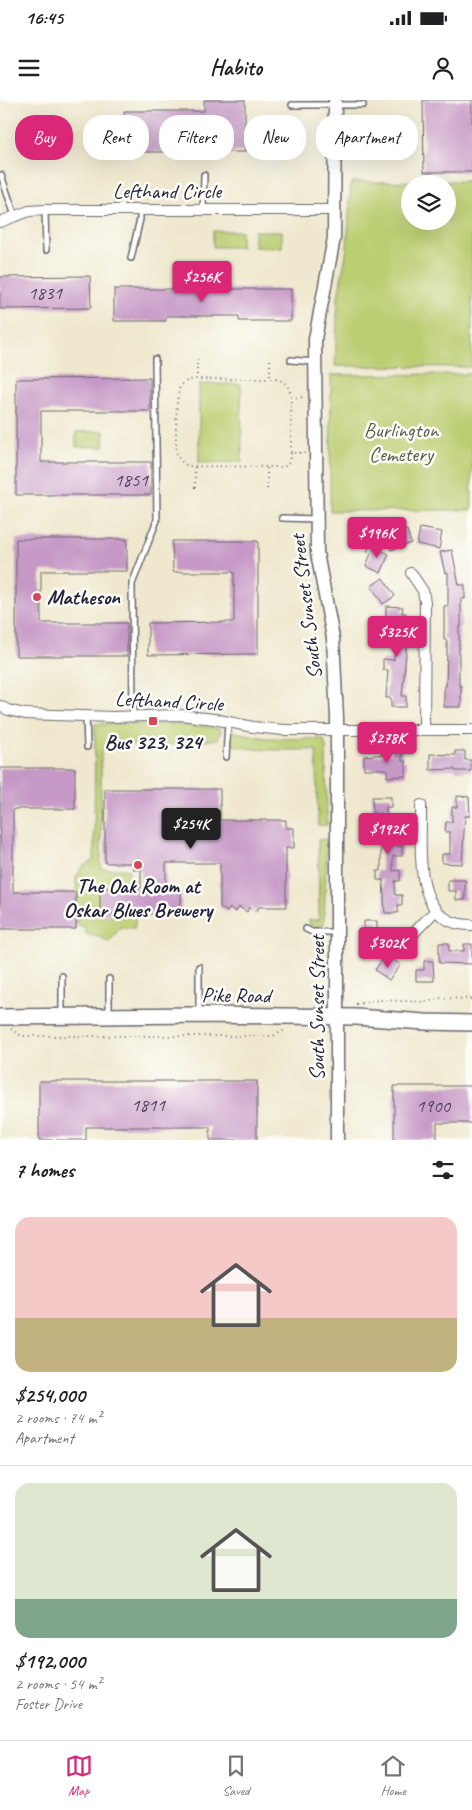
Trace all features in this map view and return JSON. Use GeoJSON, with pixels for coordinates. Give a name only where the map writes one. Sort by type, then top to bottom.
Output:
{"type":"FeatureCollection","features":[{"type":"Feature","properties":{"kind":"main road","name":"Pike Road"},"geometry":{"type":"LineString","coordinates":[[4,1021],[62,1017],[199,1015],[338,1017],[472,1023]]}},
{"type":"Feature","properties":{"kind":"street","name":"South Sunset Street"},"geometry":{"type":"LineString","coordinates":[[335,102],[335,210],[330,261],[315,339],[315,362],[317,553],[333,638],[337,730],[338,1140]]}},
{"type":"Feature","properties":{"kind":"street","name":"Lefthand Circle"},"geometry":{"type":"LineString","coordinates":[[0,222],[29,211],[45,210],[335,210]]}},
{"type":"Feature","properties":{"kind":"street"},"geometry":{"type":"LineString","coordinates":[[411,572],[423,591],[425,602],[424,729]]}},
{"type":"Feature","properties":{"kind":"street","name":"Lefthand Circle"},"geometry":{"type":"LineString","coordinates":[[0,706],[25,714],[86,716],[180,715],[284,730],[472,730]]}},
{"type":"Feature","properties":{"kind":"street"},"geometry":{"type":"LineString","coordinates":[[421,805],[422,880],[427,896],[435,910],[451,921],[472,925]]}},
{"type":"Feature","properties":{"kind":"street"},"geometry":{"type":"LineString","coordinates":[[406,940],[435,910]]}},
{"type":"Feature","properties":{"kind":"lane"},"geometry":{"type":"LineString","coordinates":[[292,105],[335,102],[363,105]]}},
{"type":"Feature","properties":{"kind":"lane"},"geometry":{"type":"LineString","coordinates":[[1,175],[15,216]]}},
{"type":"Feature","properties":{"kind":"lane"},"geometry":{"type":"LineString","coordinates":[[203,210],[204,175]]}},
{"type":"Feature","properties":{"kind":"lane"},"geometry":{"type":"LineString","coordinates":[[45,210],[46,250]]}},
{"type":"Feature","properties":{"kind":"lane"},"geometry":{"type":"LineString","coordinates":[[131,258],[140,219],[140,210]]}},
{"type":"Feature","properties":{"kind":"lane"},"geometry":{"type":"LineString","coordinates":[[133,716],[132,584],[157,520],[155,359]]}},
{"type":"Feature","properties":{"kind":"lane"},"geometry":{"type":"LineString","coordinates":[[291,360],[315,362]]}},
{"type":"Feature","properties":{"kind":"lane"},"geometry":{"type":"LineString","coordinates":[[282,518],[316,518]]}},
{"type":"Feature","properties":{"kind":"lane"},"geometry":{"type":"LineString","coordinates":[[86,716],[87,747]]}},
{"type":"Feature","properties":{"kind":"lane"},"geometry":{"type":"LineString","coordinates":[[226,757],[228,722]]}},
{"type":"Feature","properties":{"kind":"lane"},"geometry":{"type":"LineString","coordinates":[[306,929],[312,932],[337,932]]}},
{"type":"Feature","properties":{"kind":"lane"},"geometry":{"type":"LineString","coordinates":[[199,967],[199,1015]]}},
{"type":"Feature","properties":{"kind":"lane"},"geometry":{"type":"LineString","coordinates":[[62,976],[62,1017]]}},
{"type":"Feature","properties":{"kind":"lane"},"geometry":{"type":"LineString","coordinates":[[109,979],[109,1016]]}},
{"type":"Feature","properties":{"kind":"path"},"geometry":{"type":"LineString","coordinates":[[197,359],[197,379]]}},
{"type":"Feature","properties":{"kind":"path"},"geometry":{"type":"LineString","coordinates":[[270,360],[270,379]]}},
{"type":"Feature","properties":{"kind":"path"},"geometry":{"type":"LineString","coordinates":[[197,379],[270,379],[281,380],[288,387],[292,453],[288,465],[267,468],[195,467],[182,463],[177,454],[177,398],[181,385],[188,380],[197,379]]}},
{"type":"Feature","properties":{"kind":"path"},"geometry":{"type":"LineString","coordinates":[[290,398],[305,398]]}},
{"type":"Feature","properties":{"kind":"path"},"geometry":{"type":"LineString","coordinates":[[292,453],[305,453]]}},
{"type":"Feature","properties":{"kind":"path"},"geometry":{"type":"LineString","coordinates":[[195,467],[195,492]]}},
{"type":"Feature","properties":{"kind":"path"},"geometry":{"type":"LineString","coordinates":[[267,468],[267,491]]}},
{"type":"Feature","properties":{"kind":"path"},"geometry":{"type":"LineString","coordinates":[[356,1004],[379,1000],[427,1002],[441,998],[472,999]]}},
{"type":"Feature","properties":{"kind":"path"},"geometry":{"type":"LineString","coordinates":[[4,1021],[21,1036],[273,1036],[285,1030]]}},
{"type":"Feature","properties":{"kind":"green space"},"geometry":{"type":"Polygon","coordinates":[[[456,181],[472,181],[472,367],[335,366],[338,296],[347,249],[351,182],[401,182],[401,230],[456,230],[456,181]]]}},
{"type":"Feature","properties":{"kind":"green space"},"geometry":{"type":"Polygon","coordinates":[[[213,231],[241,231],[241,247],[213,247],[213,231]]]}},
{"type":"Feature","properties":{"kind":"green space"},"geometry":{"type":"Polygon","coordinates":[[[254,231],[282,231],[282,247],[254,247],[254,231]]]}},
{"type":"Feature","properties":{"kind":"green space","name":"Burlington Cemetery"},"geometry":{"type":"Polygon","coordinates":[[[472,374],[472,510],[330,511],[331,375],[472,374]]]}},
{"type":"Feature","properties":{"kind":"green space"},"geometry":{"type":"Polygon","coordinates":[[[199,384],[241,384],[242,462],[199,463],[199,384]]]}},
{"type":"Feature","properties":{"kind":"green space"},"geometry":{"type":"Polygon","coordinates":[[[104,431],[104,447],[76,447],[76,432],[104,431]]]}},
{"type":"Feature","properties":{"kind":"green space"},"geometry":{"type":"Polygon","coordinates":[[[95,724],[174,724],[221,729],[218,739],[185,744],[106,745],[101,751],[101,869],[125,869],[129,871],[129,881],[134,881],[134,888],[100,888],[101,916],[135,916],[135,928],[120,928],[109,942],[98,936],[86,934],[85,927],[77,925],[76,877],[82,867],[94,860],[95,724]]]}},
{"type":"Feature","properties":{"kind":"green space"},"geometry":{"type":"Polygon","coordinates":[[[231,731],[266,738],[323,739],[326,747],[327,825],[318,826],[316,750],[272,750],[238,746],[230,743],[231,731]]]}},
{"type":"Feature","properties":{"kind":"green space"},"geometry":{"type":"Polygon","coordinates":[[[327,839],[324,924],[319,929],[310,925],[309,920],[319,920],[318,840],[327,839]]]}},
{"type":"Feature","properties":{"kind":"building"},"geometry":{"type":"Polygon","coordinates":[[[204,100],[245,100],[244,152],[234,152],[234,115],[159,115],[159,152],[149,152],[149,115],[124,115],[124,111],[204,111],[204,100]]]}},
{"type":"Feature","properties":{"kind":"building"},"geometry":{"type":"Polygon","coordinates":[[[423,100],[472,100],[472,172],[424,172],[423,100]]]}},
{"type":"Feature","properties":{"kind":"building"},"geometry":{"type":"Polygon","coordinates":[[[90,276],[91,308],[0,309],[0,277],[90,276]]]}},
{"type":"Feature","properties":{"kind":"building"},"geometry":{"type":"Polygon","coordinates":[[[176,285],[228,285],[228,289],[291,289],[291,321],[239,321],[239,316],[166,316],[166,321],[114,321],[114,289],[176,289],[176,285]]]}},
{"type":"Feature","properties":{"kind":"building"},"geometry":{"type":"Polygon","coordinates":[[[150,378],[150,411],[41,411],[41,462],[151,462],[151,495],[16,495],[16,379],[150,378]]]}},
{"type":"Feature","properties":{"kind":"building"},"geometry":{"type":"Polygon","coordinates":[[[420,528],[442,532],[439,549],[417,544],[420,528]]]}},
{"type":"Feature","properties":{"kind":"building"},"geometry":{"type":"Polygon","coordinates":[[[407,530],[411,543],[391,550],[386,536],[407,530]]]}},
{"type":"Feature","properties":{"kind":"building","name":"Matheson"},"geometry":{"type":"Polygon","coordinates":[[[16,539],[127,539],[127,571],[41,571],[41,623],[127,623],[127,656],[16,656],[16,539]]]}},
{"type":"Feature","properties":{"kind":"building"},"geometry":{"type":"Polygon","coordinates":[[[172,541],[258,541],[258,654],[148,655],[148,623],[234,622],[234,572],[173,572],[172,541]]]}},
{"type":"Feature","properties":{"kind":"building"},"geometry":{"type":"Polygon","coordinates":[[[370,545],[389,554],[381,573],[366,566],[371,554],[367,552],[370,545]]]}},
{"type":"Feature","properties":{"kind":"building"},"geometry":{"type":"Polygon","coordinates":[[[452,550],[459,585],[465,585],[465,599],[461,599],[461,627],[459,627],[461,707],[444,707],[447,640],[444,640],[444,606],[448,606],[448,572],[445,573],[440,552],[452,550]]]}},
{"type":"Feature","properties":{"kind":"building"},"geometry":{"type":"Polygon","coordinates":[[[383,578],[395,596],[383,604],[371,586],[383,578]]]}},
{"type":"Feature","properties":{"kind":"building"},"geometry":{"type":"Polygon","coordinates":[[[386,606],[403,607],[402,613],[406,613],[406,654],[402,696],[406,696],[406,707],[391,707],[391,698],[386,698],[388,670],[383,670],[383,659],[394,660],[394,628],[392,628],[392,617],[386,617],[386,606]]]}},
{"type":"Feature","properties":{"kind":"building"},"geometry":{"type":"Polygon","coordinates":[[[392,750],[402,750],[402,761],[406,761],[406,776],[387,777],[387,769],[364,769],[364,756],[392,754],[392,750]]]}},
{"type":"Feature","properties":{"kind":"building"},"geometry":{"type":"Polygon","coordinates":[[[455,751],[465,751],[465,760],[471,760],[471,771],[455,771],[455,769],[430,770],[430,754],[455,755],[455,751]]]}},
{"type":"Feature","properties":{"kind":"building"},"geometry":{"type":"Polygon","coordinates":[[[0,768],[75,768],[75,809],[13,809],[13,892],[76,892],[76,929],[0,929],[0,768]]]}},
{"type":"Feature","properties":{"kind":"building"},"geometry":{"type":"Polygon","coordinates":[[[105,789],[220,789],[220,820],[286,820],[286,828],[294,828],[294,848],[286,848],[286,907],[259,907],[256,912],[249,907],[247,912],[239,907],[236,912],[230,908],[227,912],[220,907],[220,863],[166,863],[166,888],[181,889],[181,914],[100,914],[100,888],[141,888],[141,869],[133,869],[133,863],[105,863],[105,789]]]}},
{"type":"Feature","properties":{"kind":"building"},"geometry":{"type":"Polygon","coordinates":[[[457,796],[469,797],[470,816],[465,816],[462,864],[442,863],[442,854],[450,854],[450,832],[445,832],[446,822],[452,822],[452,807],[457,807],[457,796]]]}},
{"type":"Feature","properties":{"kind":"building"},"geometry":{"type":"Polygon","coordinates":[[[372,797],[391,797],[391,807],[386,807],[386,821],[396,821],[397,832],[391,832],[391,846],[402,846],[402,856],[393,856],[393,871],[400,870],[400,881],[395,881],[395,895],[402,895],[402,905],[398,905],[398,913],[385,913],[383,880],[377,880],[377,871],[381,871],[381,840],[378,840],[378,815],[373,815],[372,797]]]}},
{"type":"Feature","properties":{"kind":"building"},"geometry":{"type":"Polygon","coordinates":[[[448,880],[465,880],[465,900],[456,900],[456,891],[448,891],[448,880]]]}},
{"type":"Feature","properties":{"kind":"building"},"geometry":{"type":"Polygon","coordinates":[[[364,921],[377,921],[377,933],[382,933],[382,941],[364,942],[364,921]]]}},
{"type":"Feature","properties":{"kind":"building"},"geometry":{"type":"Polygon","coordinates":[[[439,943],[449,943],[449,951],[464,951],[464,944],[472,944],[472,964],[439,963],[439,943]]]}},
{"type":"Feature","properties":{"kind":"building"},"geometry":{"type":"Polygon","coordinates":[[[392,959],[401,965],[389,980],[375,970],[382,960],[388,964],[392,959]]]}},
{"type":"Feature","properties":{"kind":"building"},"geometry":{"type":"Polygon","coordinates":[[[424,961],[433,961],[434,981],[416,981],[416,970],[424,970],[424,961]]]}},
{"type":"Feature","properties":{"kind":"building"},"geometry":{"type":"Polygon","coordinates":[[[39,1081],[257,1081],[257,1140],[210,1140],[210,1127],[86,1127],[86,1140],[39,1140],[39,1081]]]}},
{"type":"Feature","properties":{"kind":"building"},"geometry":{"type":"Polygon","coordinates":[[[394,1086],[472,1086],[472,1123],[437,1123],[437,1140],[394,1140],[394,1086]]]}},
{"type":"Feature","properties":{"kind":"place","name":"Matheson"},"geometry":{"type":"Point","coordinates":[37,597]}},
{"type":"Feature","properties":{"kind":"place","name":"Bus 323, 324"},"geometry":{"type":"Point","coordinates":[153,721]}},
{"type":"Feature","properties":{"kind":"place","name":"The Oak Room at Oskar Blues Brewery"},"geometry":{"type":"Point","coordinates":[138,865]}}]}
